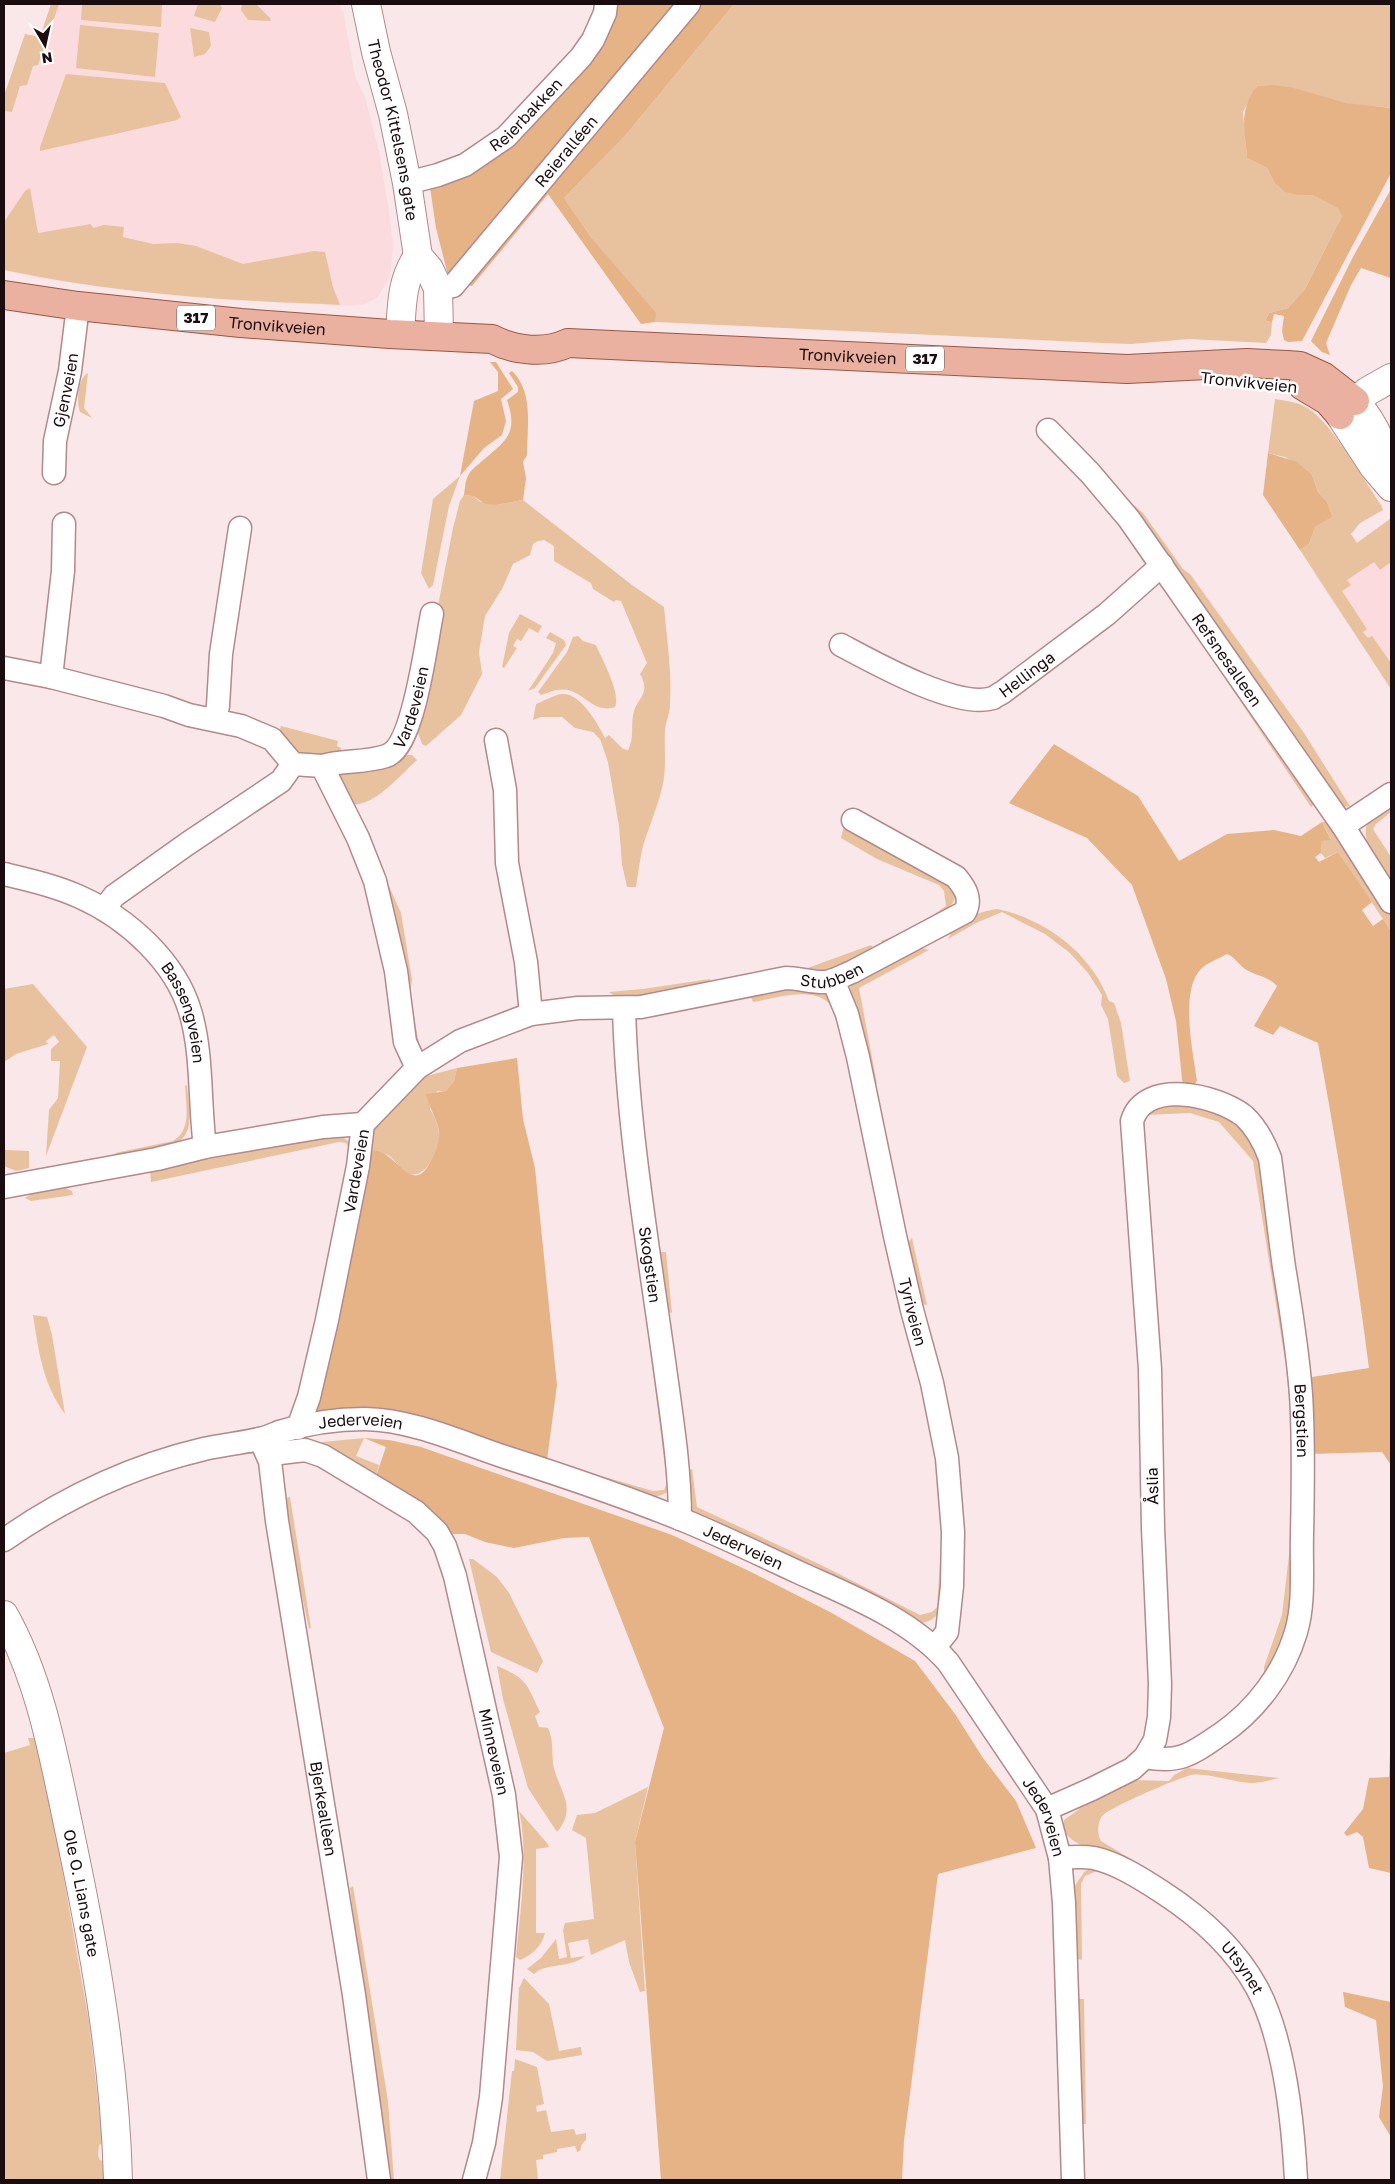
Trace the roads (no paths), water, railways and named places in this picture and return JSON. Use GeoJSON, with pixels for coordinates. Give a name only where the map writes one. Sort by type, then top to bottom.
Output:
{"type":"FeatureCollection","features":[{"type":"Feature","properties":{"kind":"main road","name":"Tronvikveien"},"geometry":{"type":"LineString","coordinates":[[4,295],[78,306],[241,323],[400,334],[492,339],[506,332],[525,332],[554,334],[568,343],[1127,368],[1247,364],[1300,366],[1324,377],[1348,408]]}},
{"type":"Feature","properties":{"kind":"street","name":"Theodor Kittelsens gate"},"geometry":{"type":"LineString","coordinates":[[366,4],[376,52],[393,114],[407,183],[418,256],[429,269],[438,288],[439,335]]}},
{"type":"Feature","properties":{"kind":"street","name":"Reierbakken"},"geometry":{"type":"LineString","coordinates":[[407,183],[430,178],[466,165],[506,137],[581,57],[593,40],[606,4]]}},
{"type":"Feature","properties":{"kind":"street","name":"Reieralléen"},"geometry":{"type":"LineString","coordinates":[[438,288],[453,286],[689,4]]}},
{"type":"Feature","properties":{"kind":"street"},"geometry":{"type":"LineString","coordinates":[[400,334],[402,296],[407,271],[418,256]]}},
{"type":"Feature","properties":{"kind":"street","name":"Gjenveien"},"geometry":{"type":"LineString","coordinates":[[54,474],[55,441],[70,371],[78,306]]}},
{"type":"Feature","properties":{"kind":"street"},"geometry":{"type":"LineString","coordinates":[[1391,378],[1348,408],[1370,419],[1380,438],[1388,462],[1391,486]]}},
{"type":"Feature","properties":{"kind":"street","name":"Refsnesalleen"},"geometry":{"type":"LineString","coordinates":[[1048,430],[1090,473],[1123,512],[1162,565],[1343,826],[1391,902]]}},
{"type":"Feature","properties":{"kind":"street"},"geometry":{"type":"LineString","coordinates":[[51,677],[63,570],[64,524]]}},
{"type":"Feature","properties":{"kind":"street"},"geometry":{"type":"LineString","coordinates":[[215,720],[218,706],[221,654],[240,528]]}},
{"type":"Feature","properties":{"kind":"street","name":"Hellinga"},"geometry":{"type":"LineString","coordinates":[[841,646],[897,675],[931,688],[980,700],[993,698],[1108,614],[1162,565]]}},
{"type":"Feature","properties":{"kind":"street","name":"Vardeveien"},"geometry":{"type":"LineString","coordinates":[[293,764],[322,766],[347,760],[386,756],[399,747],[404,739],[413,710],[432,614]]}},
{"type":"Feature","properties":{"kind":"street"},"geometry":{"type":"LineString","coordinates":[[4,668],[51,677],[241,726],[272,739],[293,764],[281,781],[114,896],[104,909]]}},
{"type":"Feature","properties":{"kind":"street"},"geometry":{"type":"LineString","coordinates":[[496,740],[505,790],[507,863],[526,962],[531,1014]]}},
{"type":"Feature","properties":{"kind":"street"},"geometry":{"type":"LineString","coordinates":[[322,766],[358,838],[376,881],[396,971],[405,1042],[417,1068]]}},
{"type":"Feature","properties":{"kind":"street"},"geometry":{"type":"LineString","coordinates":[[1343,826],[1391,794]]}},
{"type":"Feature","properties":{"kind":"street","name":"Stubben"},"geometry":{"type":"LineString","coordinates":[[417,1068],[460,1041],[531,1014],[578,1008],[624,1008],[661,1003],[786,978],[802,978],[825,982],[833,980],[965,912],[968,905],[966,892],[956,877],[853,820]]}},
{"type":"Feature","properties":{"kind":"street","name":"Bassengveien"},"geometry":{"type":"LineString","coordinates":[[4,874],[68,892],[104,909],[144,941],[176,979],[191,1012],[197,1049],[205,1147]]}},
{"type":"Feature","properties":{"kind":"street","name":"Tyriveien"},"geometry":{"type":"LineString","coordinates":[[833,980],[847,1014],[858,1057],[895,1236],[912,1310],[934,1391],[947,1458],[953,1532],[952,1586],[947,1632],[935,1647]]}},
{"type":"Feature","properties":{"kind":"street","name":"Skogstien"},"geometry":{"type":"LineString","coordinates":[[624,1008],[628,1071],[637,1153],[675,1446],[680,1519]]}},
{"type":"Feature","properties":{"kind":"street","name":"Vardeveien"},"geometry":{"type":"LineString","coordinates":[[298,1428],[309,1397],[327,1320],[357,1174],[363,1124],[417,1068]]}},
{"type":"Feature","properties":{"kind":"street","name":"Bergstien"},"geometry":{"type":"LineString","coordinates":[[1142,1105],[1152,1098],[1168,1095],[1191,1095],[1210,1099],[1230,1106],[1244,1116],[1254,1126],[1263,1140],[1270,1158],[1296,1346],[1301,1394],[1303,1456],[1301,1605],[1297,1630],[1288,1656],[1278,1675],[1251,1708],[1232,1726],[1198,1750],[1184,1756],[1165,1760],[1145,1757]]}},
{"type":"Feature","properties":{"kind":"street","name":"Åslia"},"geometry":{"type":"LineString","coordinates":[[1047,1810],[1132,1769],[1145,1757],[1155,1740],[1159,1717],[1160,1684],[1153,1528],[1150,1369],[1132,1133],[1134,1115],[1142,1105]]}},
{"type":"Feature","properties":{"kind":"street"},"geometry":{"type":"LineString","coordinates":[[4,1187],[157,1159],[205,1147],[329,1126],[363,1124]]}},
{"type":"Feature","properties":{"kind":"street","name":"Jederveien"},"geometry":{"type":"LineString","coordinates":[[4,1540],[38,1516],[105,1483],[184,1454],[225,1444],[260,1439],[298,1428],[344,1420],[365,1419],[412,1426],[557,1474],[680,1519],[844,1593],[883,1613],[935,1647],[948,1662],[1047,1810],[1060,1858],[1067,1951],[1073,2180]]}},
{"type":"Feature","properties":{"kind":"street","name":"Bjerkeallèen"},"geometry":{"type":"LineString","coordinates":[[260,1439],[270,1461],[277,1521],[354,1995],[379,2180]]}},
{"type":"Feature","properties":{"kind":"street","name":"Minneveien"},"geometry":{"type":"LineString","coordinates":[[260,1439],[280,1453],[305,1450],[323,1456],[416,1512],[437,1532],[446,1546],[455,1576],[504,1795],[510,1857],[490,2106],[484,2143],[474,2180]]}},
{"type":"Feature","properties":{"kind":"street","name":"Ole O. Lians gate"},"geometry":{"type":"LineString","coordinates":[[4,1615],[17,1639],[29,1670],[45,1723],[54,1757],[85,1908],[112,2087],[118,2180]]}},
{"type":"Feature","properties":{"kind":"street","name":"Utsynet"},"geometry":{"type":"LineString","coordinates":[[1060,1858],[1096,1859],[1112,1865],[1154,1887],[1181,1904],[1203,1922],[1240,1962],[1258,1990],[1273,2033],[1289,2106],[1296,2180]]}}]}
